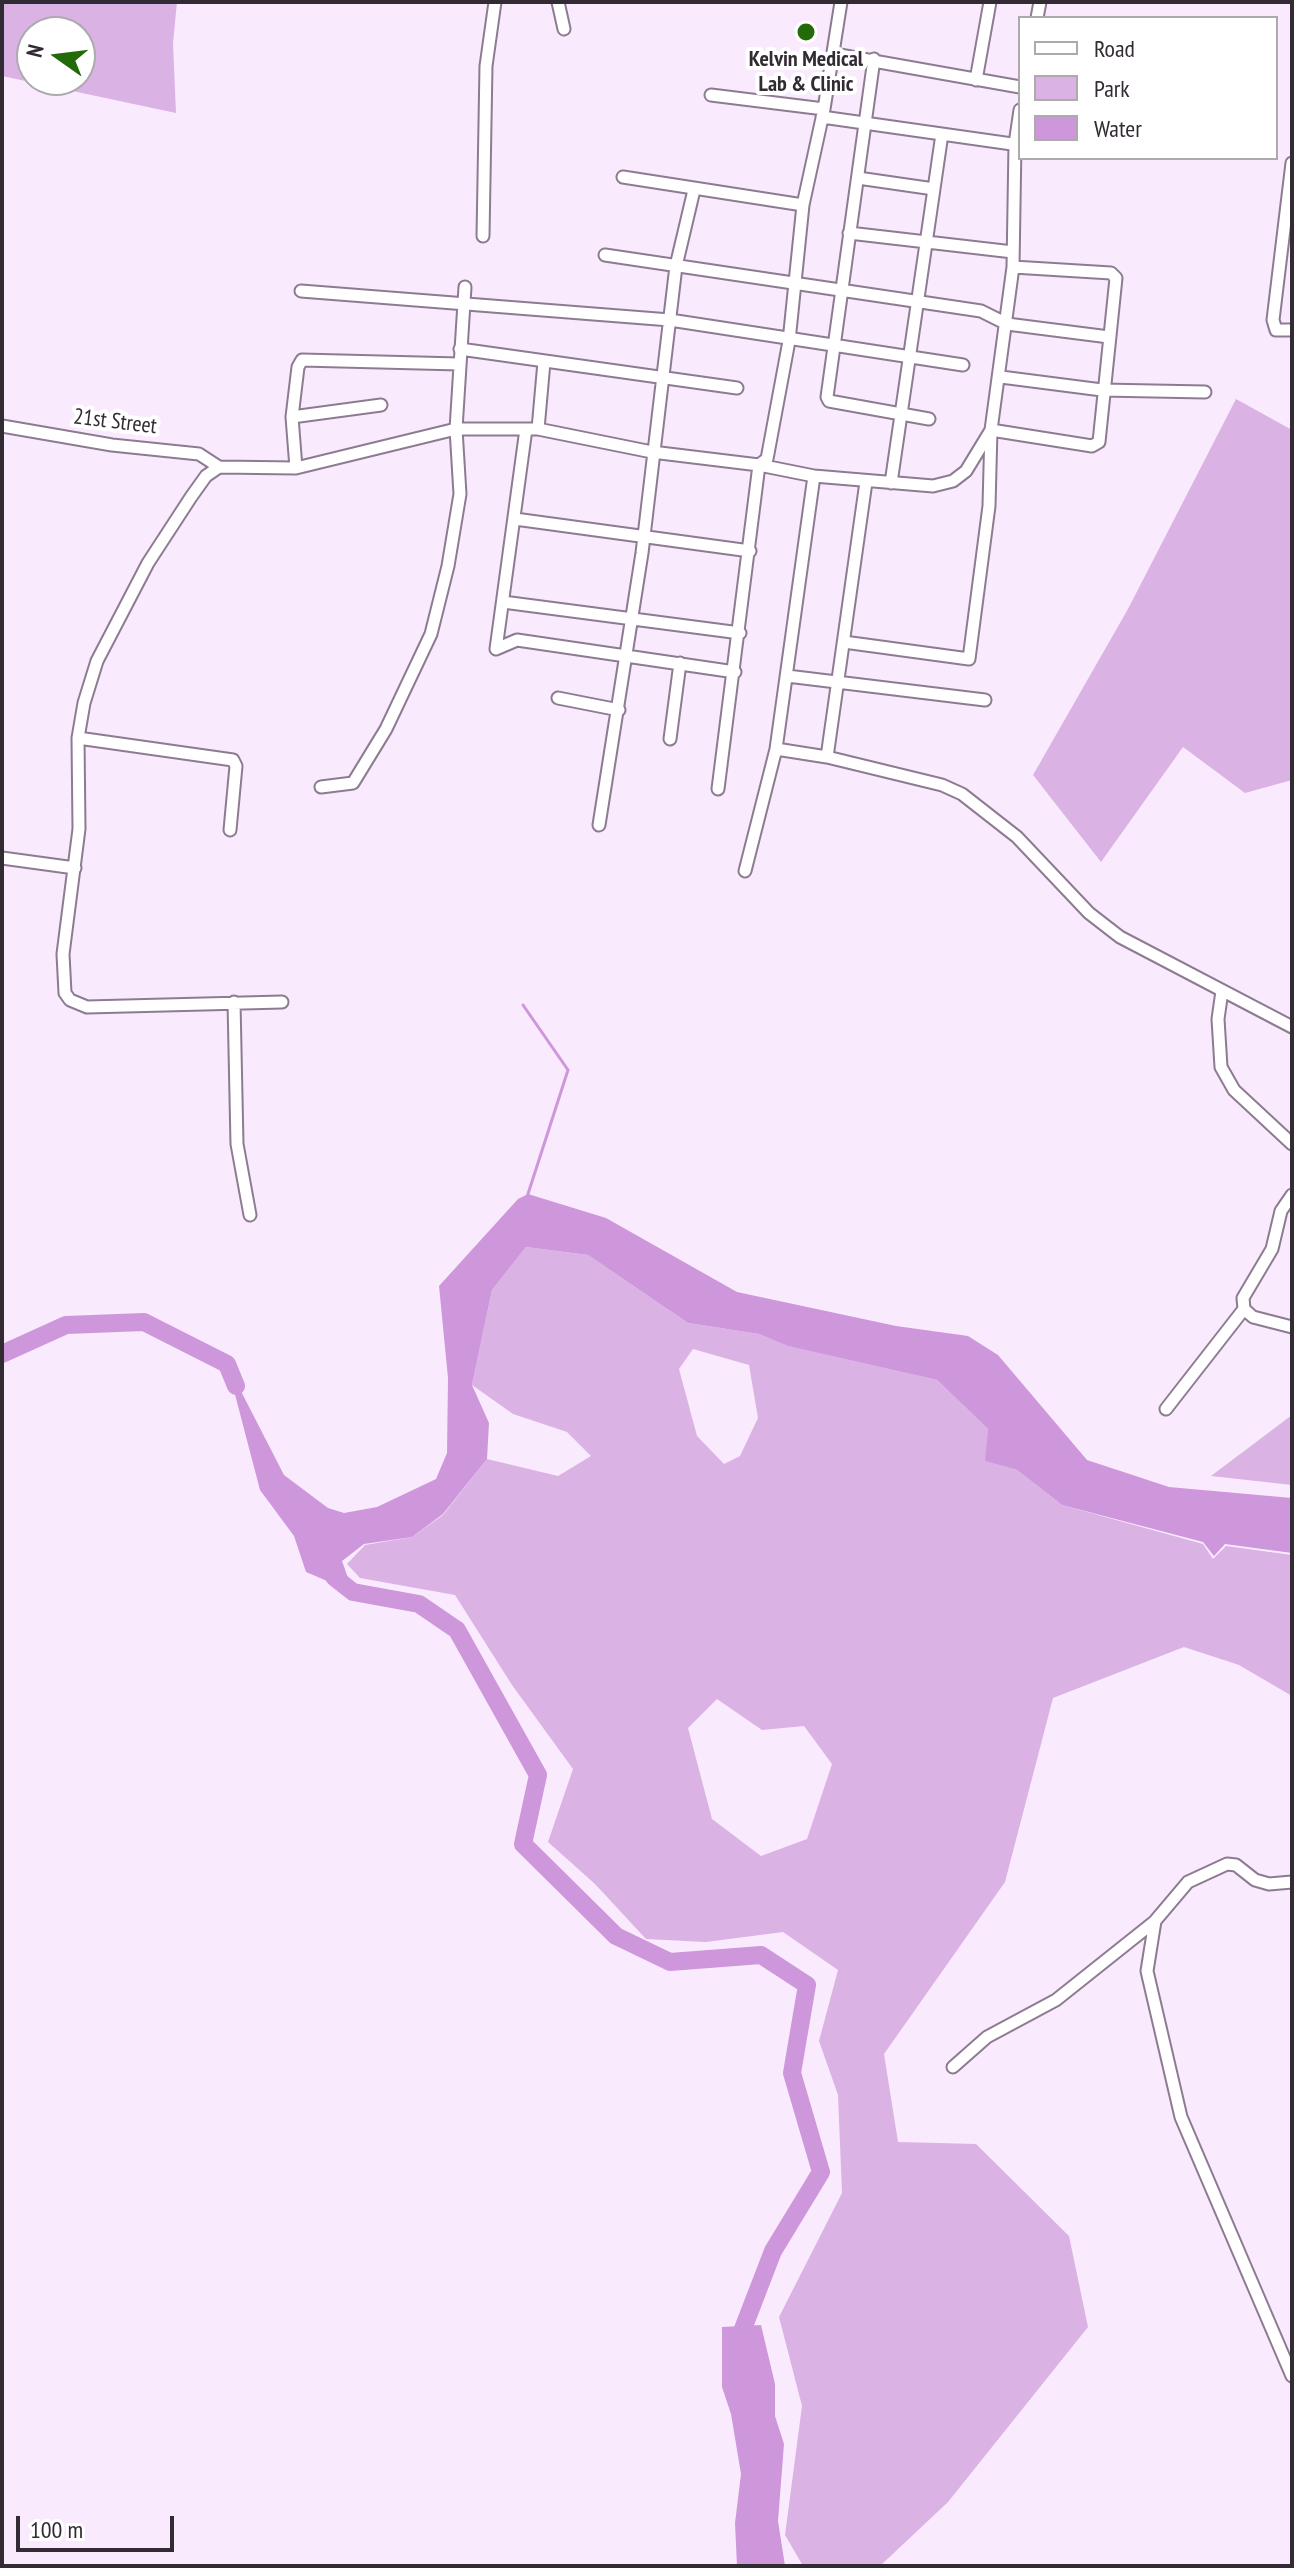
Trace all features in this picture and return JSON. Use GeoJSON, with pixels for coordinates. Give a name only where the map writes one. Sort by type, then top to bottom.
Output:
{"type":"FeatureCollection","features":[{"type":"Feature","properties":{"kind":"street"},"geometry":{"type":"LineString","coordinates":[[483,236],[486,66],[495,2]]}},
{"type":"Feature","properties":{"kind":"street"},"geometry":{"type":"LineString","coordinates":[[558,2],[564,29]]}},
{"type":"Feature","properties":{"kind":"street"},"geometry":{"type":"LineString","coordinates":[[718,789],[759,465],[767,459],[771,450],[789,341],[803,205],[823,113],[841,2]]}},
{"type":"Feature","properties":{"kind":"street"},"geometry":{"type":"LineString","coordinates":[[976,80],[990,2]]}},
{"type":"Feature","properties":{"kind":"street"},"geometry":{"type":"LineString","coordinates":[[834,54],[1018,87]]}},
{"type":"Feature","properties":{"kind":"street"},"geometry":{"type":"LineString","coordinates":[[874,59],[840,291],[829,401],[929,419]]}},
{"type":"Feature","properties":{"kind":"street"},"geometry":{"type":"LineString","coordinates":[[711,95],[823,113],[865,124],[1018,144],[1013,267],[1001,377],[991,430],[989,506],[969,659],[844,642]]}},
{"type":"Feature","properties":{"kind":"street"},"geometry":{"type":"LineString","coordinates":[[891,483],[942,134]]}},
{"type":"Feature","properties":{"kind":"street"},"geometry":{"type":"LineString","coordinates":[[1292,163],[1273,320],[1276,330],[1292,330]]}},
{"type":"Feature","properties":{"kind":"street"},"geometry":{"type":"LineString","coordinates":[[623,177],[803,205]]}},
{"type":"Feature","properties":{"kind":"street"},"geometry":{"type":"LineString","coordinates":[[858,178],[934,189]]}},
{"type":"Feature","properties":{"kind":"street"},"geometry":{"type":"LineString","coordinates":[[599,825],[632,620],[676,266],[694,190]]}},
{"type":"Feature","properties":{"kind":"street"},"geometry":{"type":"LineString","coordinates":[[849,233],[1013,252]]}},
{"type":"Feature","properties":{"kind":"street"},"geometry":{"type":"LineString","coordinates":[[605,255],[981,311],[1007,324],[1109,337]]}},
{"type":"Feature","properties":{"kind":"street"},"geometry":{"type":"LineString","coordinates":[[991,430],[1096,445],[1099,442],[1116,278],[1111,273],[1013,267]]}},
{"type":"Feature","properties":{"kind":"street"},"geometry":{"type":"LineString","coordinates":[[321,787],[353,783],[386,729],[431,634],[448,566],[460,494],[456,429],[465,287]]}},
{"type":"Feature","properties":{"kind":"street"},"geometry":{"type":"LineString","coordinates":[[301,291],[670,320],[789,341],[963,365]]}},
{"type":"Feature","properties":{"kind":"street"},"geometry":{"type":"LineString","coordinates":[[460,349],[737,388]]}},
{"type":"Feature","properties":{"kind":"street"},"geometry":{"type":"LineString","coordinates":[[296,468],[292,417],[298,367],[302,360],[459,364]]}},
{"type":"Feature","properties":{"kind":"street"},"geometry":{"type":"LineString","coordinates":[[544,362],[515,519],[496,649],[517,640],[735,672]]}},
{"type":"Feature","properties":{"kind":"street"},"geometry":{"type":"LineString","coordinates":[[1001,377],[1102,390],[1205,392]]}},
{"type":"Feature","properties":{"kind":"street"},"geometry":{"type":"LineString","coordinates":[[292,417],[381,405]]}},
{"type":"Feature","properties":{"kind":"street","name":"21st Street"},"geometry":{"type":"LineString","coordinates":[[2,426],[112,445],[187,451],[199,454],[219,467]]}},
{"type":"Feature","properties":{"kind":"street"},"geometry":{"type":"LineString","coordinates":[[282,1002],[87,1007],[70,1000],[65,993],[63,954],[79,829],[78,738],[84,703],[97,661],[148,563],[206,476],[219,467],[296,468],[456,429],[532,429],[652,452],[759,465],[814,476],[933,486],[953,481],[975,461],[991,430]]}},
{"type":"Feature","properties":{"kind":"street"},"geometry":{"type":"LineString","coordinates":[[745,871],[776,749],[814,476]]}},
{"type":"Feature","properties":{"kind":"street"},"geometry":{"type":"LineString","coordinates":[[827,757],[866,482]]}},
{"type":"Feature","properties":{"kind":"street"},"geometry":{"type":"LineString","coordinates":[[515,519],[750,551]]}},
{"type":"Feature","properties":{"kind":"street"},"geometry":{"type":"LineString","coordinates":[[503,602],[740,633]]}},
{"type":"Feature","properties":{"kind":"street"},"geometry":{"type":"LineString","coordinates":[[670,739],[680,663]]}},
{"type":"Feature","properties":{"kind":"street"},"geometry":{"type":"LineString","coordinates":[[787,676],[985,700]]}},
{"type":"Feature","properties":{"kind":"street"},"geometry":{"type":"LineString","coordinates":[[558,698],[619,710]]}},
{"type":"Feature","properties":{"kind":"street"},"geometry":{"type":"LineString","coordinates":[[78,738],[233,760],[236,766],[230,830]]}},
{"type":"Feature","properties":{"kind":"street"},"geometry":{"type":"LineString","coordinates":[[776,749],[827,757],[942,785],[962,794],[1017,837],[1089,913],[1120,937],[1292,1027]]}},
{"type":"Feature","properties":{"kind":"street"},"geometry":{"type":"LineString","coordinates":[[2,858],[75,868]]}},
{"type":"Feature","properties":{"kind":"street"},"geometry":{"type":"LineString","coordinates":[[1222,991],[1218,1019],[1221,1067],[1234,1090],[1292,1144]]}},
{"type":"Feature","properties":{"kind":"street"},"geometry":{"type":"LineString","coordinates":[[234,1002],[237,1144],[250,1215]]}},
{"type":"Feature","properties":{"kind":"street"},"geometry":{"type":"LineString","coordinates":[[1166,1409],[1244,1309],[1243,1298],[1272,1249],[1281,1211],[1292,1195]]}},
{"type":"Feature","properties":{"kind":"street"},"geometry":{"type":"LineString","coordinates":[[1244,1309],[1253,1317],[1292,1327]]}},
{"type":"Feature","properties":{"kind":"street"},"geometry":{"type":"LineString","coordinates":[[953,2067],[987,2037],[1056,2000],[1155,1921],[1188,1882],[1217,1867],[1236,1865],[1255,1880],[1269,1884],[1292,1882]]}},
{"type":"Feature","properties":{"kind":"street"},"geometry":{"type":"LineString","coordinates":[[1155,1921],[1147,1971],[1181,2117],[1292,2376]]}},
{"type":"Feature","properties":{"kind":"green space"},"geometry":{"type":"Polygon","coordinates":[[[2,2],[177,2],[173,43],[176,113],[96,96],[96,16],[16,16],[16,79],[2,76],[2,2]]]}},
{"type":"Feature","properties":{"kind":"green space"},"geometry":{"type":"Polygon","coordinates":[[[1236,399],[1292,430],[1292,780],[1245,793],[1183,747],[1101,862],[1033,775],[1128,609],[1236,399]]]}},
{"type":"Feature","properties":{"kind":"green space"},"geometry":{"type":"Polygon","coordinates":[[[526,1247],[588,1255],[688,1323],[759,1334],[789,1346],[937,1380],[988,1429],[986,1461],[1017,1470],[1062,1505],[1203,1544],[1213,1559],[1226,1546],[1292,1555],[1292,1696],[1239,1665],[1184,1647],[1053,1698],[1005,1882],[884,2054],[898,2142],[976,2144],[1069,2236],[1088,2327],[948,2502],[880,2566],[803,2566],[785,2535],[802,2406],[779,2317],[842,2193],[838,2095],[819,2041],[838,1970],[783,1932],[706,1942],[646,1939],[595,1884],[548,1842],[573,1769],[512,1685],[455,1595],[360,1578],[347,1564],[365,1545],[412,1537],[443,1515],[487,1459],[558,1476],[591,1456],[567,1432],[513,1414],[472,1385],[492,1290],[526,1247]],[[693,1349],[679,1369],[697,1436],[724,1464],[740,1456],[758,1418],[749,1365],[693,1349]],[[717,1699],[688,1728],[712,1819],[761,1856],[807,1839],[832,1764],[804,1726],[762,1730],[717,1699]]]}},
{"type":"Feature","properties":{"kind":"green space"},"geometry":{"type":"Polygon","coordinates":[[[1292,1415],[1292,1485],[1211,1476],[1292,1415]]]}},
{"type":"Feature","properties":{"kind":"water"},"geometry":{"type":"Polygon","coordinates":[[[528,1194],[606,1218],[737,1292],[896,1326],[968,1336],[998,1355],[1087,1460],[1169,1487],[1292,1498],[1292,1553],[1225,1544],[1214,1556],[1203,1542],[1062,1505],[1017,1470],[985,1461],[988,1429],[937,1380],[788,1346],[759,1334],[688,1323],[588,1255],[526,1247],[492,1290],[472,1385],[489,1423],[487,1459],[443,1514],[412,1537],[364,1544],[342,1561],[353,1592],[306,1572],[294,1536],[260,1490],[227,1364],[284,1475],[328,1508],[344,1513],[377,1507],[436,1479],[447,1453],[448,1378],[439,1286],[518,1199],[528,1194]]]}},
{"type":"Feature","properties":{"kind":"water"},"geometry":{"type":"Polygon","coordinates":[[[761,2325],[775,2384],[775,2416],[784,2444],[778,2521],[785,2566],[737,2566],[735,2523],[741,2474],[731,2414],[722,2387],[722,2327],[761,2325]]]}},
{"type":"Feature","properties":{"kind":"waterway"},"geometry":{"type":"LineString","coordinates":[[523,1005],[568,1070],[527,1197]]}},
{"type":"Feature","properties":{"kind":"waterway"},"geometry":{"type":"LineString","coordinates":[[2,1354],[66,1325],[144,1322],[227,1364],[236,1386]]}},
{"type":"Feature","properties":{"kind":"waterway"},"geometry":{"type":"LineString","coordinates":[[334,1577],[353,1592],[419,1604],[457,1630],[538,1775],[523,1844],[616,1936],[670,1962],[761,1955],[807,1985],[792,2073],[821,2172],[773,2251],[741,2334],[745,2347]]}},
{"type":"Feature","properties":{"kind":"place","name":"Kelvin Medical Lab & Clinic"},"geometry":{"type":"Point","coordinates":[806,32]}}]}
